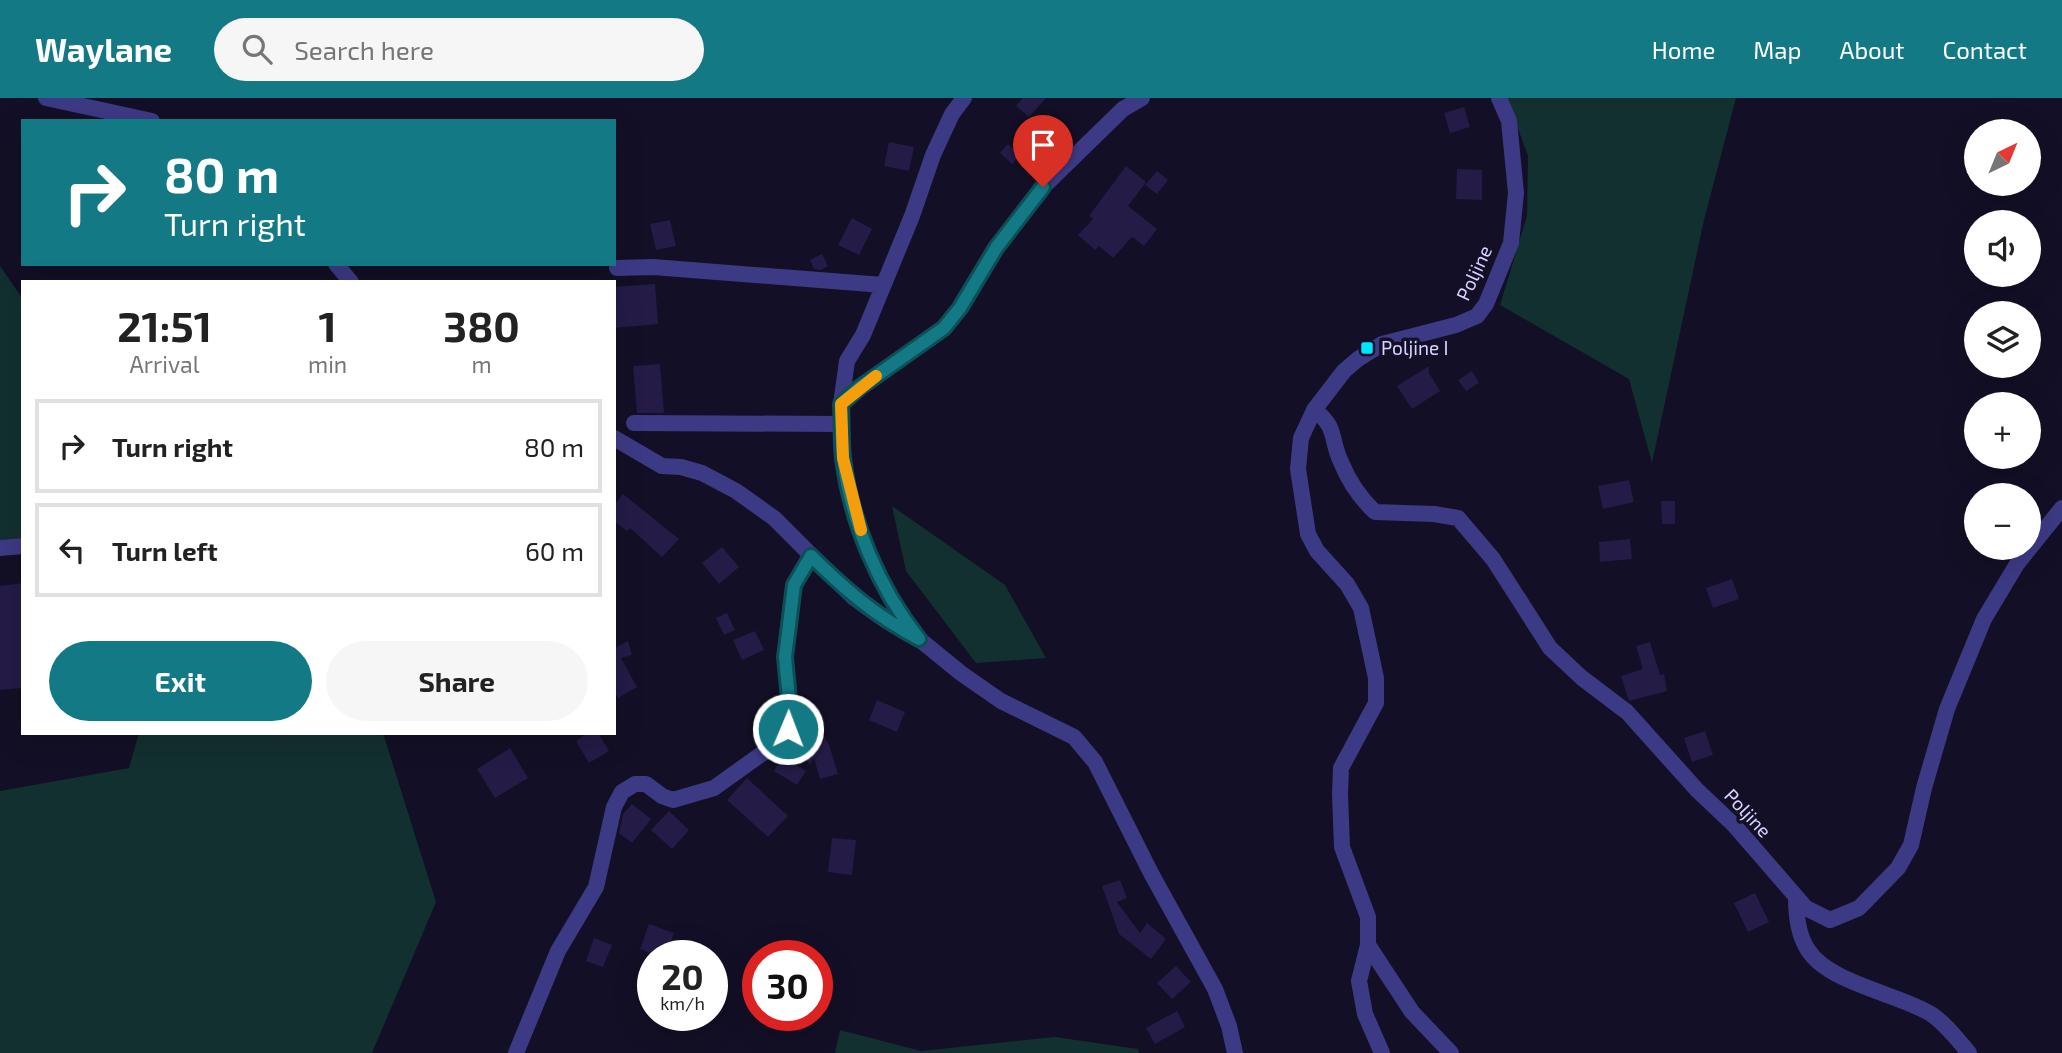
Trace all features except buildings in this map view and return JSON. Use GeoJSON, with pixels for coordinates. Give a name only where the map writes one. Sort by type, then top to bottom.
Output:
{"type":"FeatureCollection","features":[{"type":"Feature","properties":{"kind":"street"},"geometry":{"type":"LineString","coordinates":[[46,98],[143,119]]}},
{"type":"Feature","properties":{"kind":"street"},"geometry":{"type":"LineString","coordinates":[[919,639],[897,611],[875,568],[856,518],[843,458],[841,404],[847,361],[863,335],[912,216],[933,155],[964,98]]}},
{"type":"Feature","properties":{"kind":"street"},"geometry":{"type":"LineString","coordinates":[[841,404],[859,388],[944,328],[960,308],[996,248],[1043,187],[1123,109],[1142,98]]}},
{"type":"Feature","properties":{"kind":"street","name":"Poljine"},"geometry":{"type":"LineString","coordinates":[[1382,1053],[1365,1014],[1359,981],[1368,945],[1368,916],[1342,847],[1340,794],[1341,768],[1376,704],[1376,678],[1361,608],[1347,584],[1317,551],[1308,534],[1298,469],[1301,438],[1314,411],[1344,371],[1366,354],[1382,344],[1457,325],[1477,316],[1486,304],[1511,243],[1516,193],[1509,121],[1499,98]]}},
{"type":"Feature","properties":{"kind":"street"},"geometry":{"type":"LineString","coordinates":[[338,266],[349,280]]}},
{"type":"Feature","properties":{"kind":"street"},"geometry":{"type":"LineString","coordinates":[[618,268],[653,267],[883,285]]}},
{"type":"Feature","properties":{"kind":"street","name":"Poljine"},"geometry":{"type":"LineString","coordinates":[[1314,411],[1326,418],[1333,431],[1339,459],[1357,494],[1374,512],[1434,514],[1458,518],[1493,559],[1550,649],[1582,678],[1627,712],[1697,790],[1734,825],[1796,898],[1806,908],[1830,920],[1859,908],[1898,868],[1911,845],[1947,709],[1984,619],[2017,564],[2062,508]]}},
{"type":"Feature","properties":{"kind":"street"},"geometry":{"type":"LineString","coordinates":[[634,424],[842,424]]}},
{"type":"Feature","properties":{"kind":"street"},"geometry":{"type":"LineString","coordinates":[[616,439],[662,466],[681,467],[702,473],[736,491],[774,518],[854,598],[919,639],[1001,701],[1074,737],[1095,762],[1215,989],[1229,1026],[1235,1053]]}},
{"type":"Feature","properties":{"kind":"street"},"geometry":{"type":"LineString","coordinates":[[0,548],[21,546]]}},
{"type":"Feature","properties":{"kind":"street"},"geometry":{"type":"LineString","coordinates":[[516,1053],[558,951],[596,887],[614,807],[622,792],[635,784],[646,784],[662,796],[673,800],[714,788],[764,753],[788,729],[790,710],[785,657],[794,585],[811,556]]}},
{"type":"Feature","properties":{"kind":"street"},"geometry":{"type":"LineString","coordinates":[[1796,898],[1797,918],[1807,949],[1823,965],[1940,1020],[1969,1053]]}},
{"type":"Feature","properties":{"kind":"street"},"geometry":{"type":"LineString","coordinates":[[1368,945],[1412,1013],[1451,1053]]}},
{"type":"Feature","properties":{"kind":"green space"},"geometry":{"type":"Polygon","coordinates":[[[1507,98],[1736,98],[1704,220],[1652,463],[1629,379],[1500,305],[1527,216],[1528,156],[1507,98]]]}},
{"type":"Feature","properties":{"kind":"green space"},"geometry":{"type":"Polygon","coordinates":[[[0,266],[21,296],[21,538],[0,540],[0,266]]]}},
{"type":"Feature","properties":{"kind":"green space"},"geometry":{"type":"Polygon","coordinates":[[[892,506],[1005,585],[1046,658],[976,663],[906,571],[892,506]]]}},
{"type":"Feature","properties":{"kind":"green space"},"geometry":{"type":"Polygon","coordinates":[[[138,735],[384,735],[436,902],[372,1053],[0,1053],[0,791],[129,768],[138,735]]]}},
{"type":"Feature","properties":{"kind":"green space"},"geometry":{"type":"Polygon","coordinates":[[[840,1030],[921,1051],[1055,1037],[1138,1049],[1139,1053],[835,1053],[840,1030]]]}},
{"type":"Feature","properties":{"kind":"slow traffic"},"geometry":{"type":"LineString","coordinates":[[861,530],[843,458],[841,404],[876,376]]}},
{"type":"Feature","properties":{"kind":"place","name":"Poljine I"},"geometry":{"type":"Point","coordinates":[1367,348]}},
{"type":"Feature","properties":{"kind":"route"},"geometry":{"type":"LineString","coordinates":[[788,729],[790,710],[785,657],[794,585],[811,556],[854,598],[919,639],[897,611],[875,568],[856,518],[843,458],[841,404],[859,388],[944,328],[960,308],[996,248],[1043,187]]}}]}
